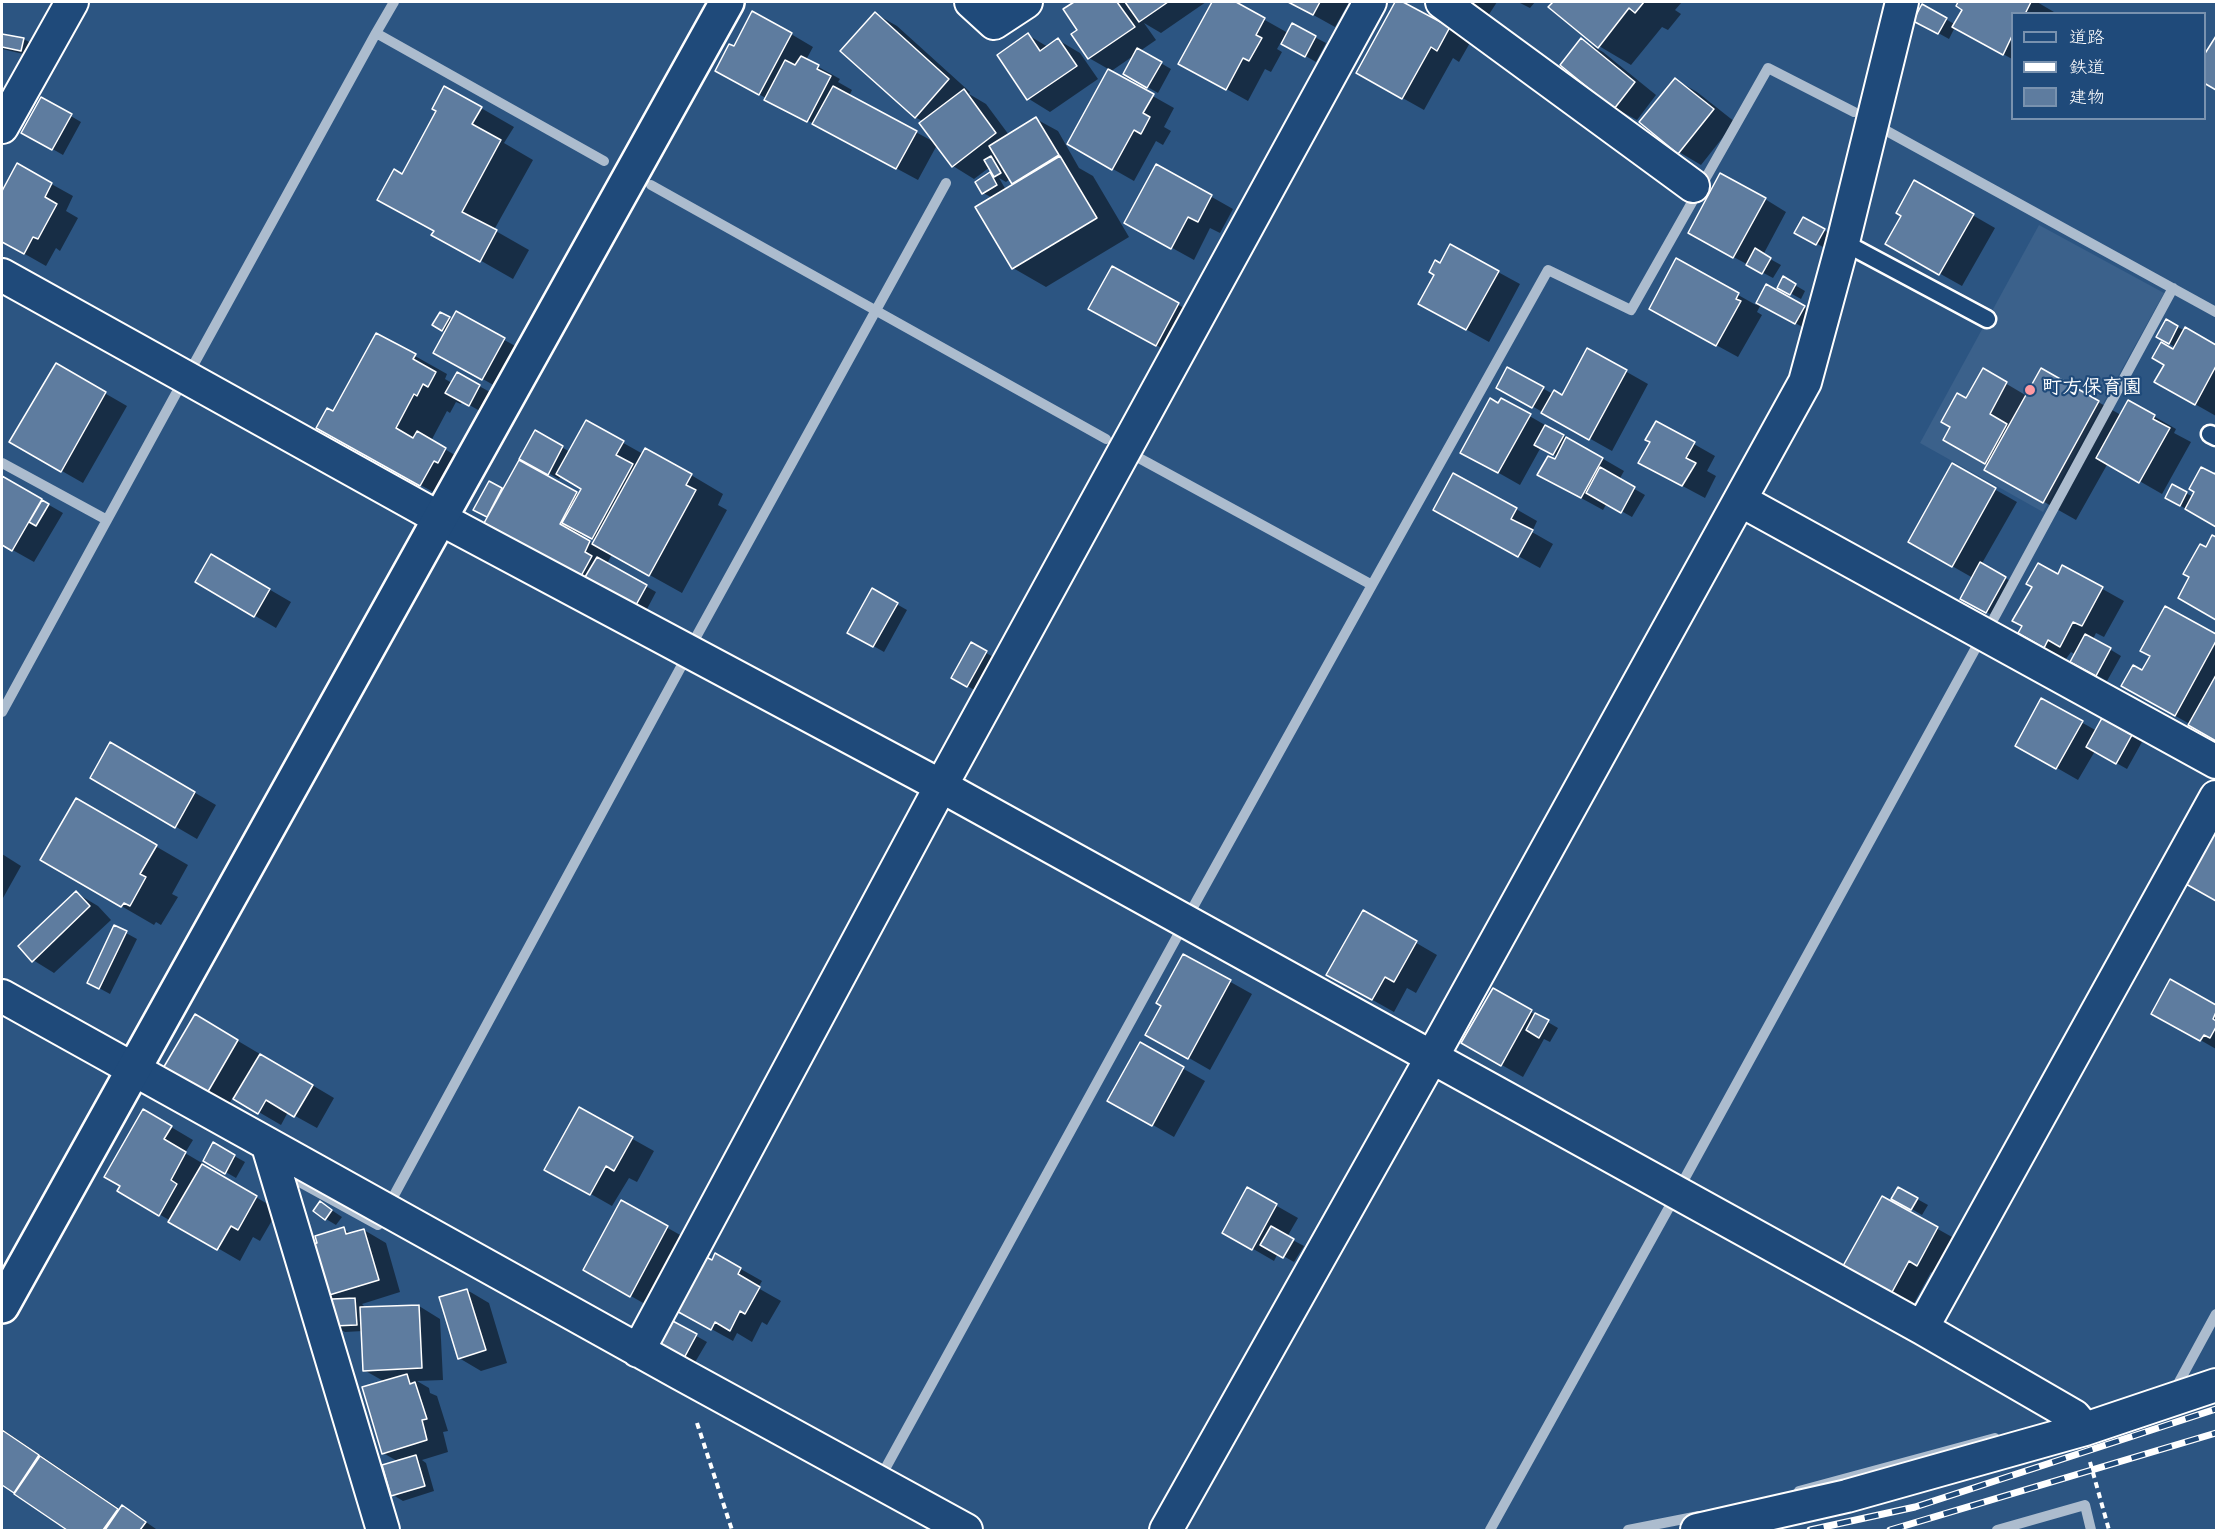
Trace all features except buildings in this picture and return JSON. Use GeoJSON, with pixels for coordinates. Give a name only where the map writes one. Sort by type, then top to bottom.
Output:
{"type":"FeatureCollection","features":[{"type":"Feature","properties":{"kind":"street"},"geometry":{"type":"LineString","coordinates":[[2,128],[72,2]]}},
{"type":"Feature","properties":{"kind":"street"},"geometry":{"type":"LineString","coordinates":[[2,1305],[727,2]]}},
{"type":"Feature","properties":{"kind":"street"},"geometry":{"type":"LineString","coordinates":[[972,2],[994,23],[1026,2]]}},
{"type":"Feature","properties":{"kind":"street"},"geometry":{"type":"LineString","coordinates":[[638,1351],[940,786],[1370,2]]}},
{"type":"Feature","properties":{"kind":"street"},"geometry":{"type":"LineString","coordinates":[[1442,2],[1693,186]]}},
{"type":"Feature","properties":{"kind":"street"},"geometry":{"type":"LineString","coordinates":[[1166,1530],[1432,1057],[1805,382],[1843,242],[1902,2]]}},
{"type":"Feature","properties":{"kind":"street"},"geometry":{"type":"LineString","coordinates":[[2,274],[439,518],[940,786],[1922,1328],[2074,1416],[2085,1429]]}},
{"type":"Feature","properties":{"kind":"street"},"geometry":{"type":"LineString","coordinates":[[1740,500],[2217,762]]}},
{"type":"Feature","properties":{"kind":"street"},"geometry":{"type":"LineString","coordinates":[[1922,1328],[2217,797]]}},
{"type":"Feature","properties":{"kind":"street"},"geometry":{"type":"LineString","coordinates":[[2,996],[638,1351],[966,1530]]}},
{"type":"Feature","properties":{"kind":"street"},"geometry":{"type":"LineString","coordinates":[[268,1146],[383,1530]]}},
{"type":"Feature","properties":{"kind":"street"},"geometry":{"type":"LineString","coordinates":[[1697,1530],[1847,1496],[2085,1429],[2217,1385]]}},
{"type":"Feature","properties":{"kind":"lane"},"geometry":{"type":"LineString","coordinates":[[1843,242],[1987,319]]}},
{"type":"Feature","properties":{"kind":"path"},"geometry":{"type":"LineString","coordinates":[[681,1374],[732,1530]]}},
{"type":"Feature","properties":{"kind":"path"},"geometry":{"type":"LineString","coordinates":[[2085,1429],[2087,1452],[2109,1530]]}},
{"type":"Feature","properties":{"kind":"shaded area","name":"町方保育園"},"geometry":{"type":"Polygon","coordinates":[[[2039,225],[2164,293],[2043,512],[1920,443],[2039,225]]]}},
{"type":"Feature","properties":{"kind":"waterway"},"geometry":{"type":"LineString","coordinates":[[376,33],[394,2]]}},
{"type":"Feature","properties":{"kind":"waterway"},"geometry":{"type":"LineString","coordinates":[[195,362],[376,33],[604,161]]}},
{"type":"Feature","properties":{"kind":"waterway"},"geometry":{"type":"LineString","coordinates":[[1139,458],[1372,585],[1548,270],[1631,310],[1768,68],[1854,112]]}},
{"type":"Feature","properties":{"kind":"waterway"},"geometry":{"type":"LineString","coordinates":[[1885,130],[2216,312]]}},
{"type":"Feature","properties":{"kind":"waterway"},"geometry":{"type":"LineString","coordinates":[[696,637],[946,183]]}},
{"type":"Feature","properties":{"kind":"waterway"},"geometry":{"type":"LineString","coordinates":[[651,185],[1106,439]]}},
{"type":"Feature","properties":{"kind":"waterway"},"geometry":{"type":"LineString","coordinates":[[1994,618],[2173,288]]}},
{"type":"Feature","properties":{"kind":"waterway"},"geometry":{"type":"LineString","coordinates":[[2,712],[178,390]]}},
{"type":"Feature","properties":{"kind":"waterway"},"geometry":{"type":"LineString","coordinates":[[2,463],[107,520]]}},
{"type":"Feature","properties":{"kind":"waterway"},"geometry":{"type":"LineString","coordinates":[[1192,909],[1372,585]]}},
{"type":"Feature","properties":{"kind":"waterway"},"geometry":{"type":"LineString","coordinates":[[1686,1176],[1978,644]]}},
{"type":"Feature","properties":{"kind":"waterway"},"geometry":{"type":"LineString","coordinates":[[392,1199],[682,665]]}},
{"type":"Feature","properties":{"kind":"waterway"},"geometry":{"type":"LineString","coordinates":[[885,1469],[1178,935]]}},
{"type":"Feature","properties":{"kind":"waterway"},"geometry":{"type":"LineString","coordinates":[[287,1175],[378,1225]]}},
{"type":"Feature","properties":{"kind":"waterway"},"geometry":{"type":"LineString","coordinates":[[1490,1530],[1671,1204]]}},
{"type":"Feature","properties":{"kind":"waterway"},"geometry":{"type":"LineString","coordinates":[[2179,1382],[2216,1314]]}},
{"type":"Feature","properties":{"kind":"waterway"},"geometry":{"type":"LineString","coordinates":[[1799,1491],[1995,1438]]}},
{"type":"Feature","properties":{"kind":"waterway"},"geometry":{"type":"LineString","coordinates":[[1997,1530],[2085,1505],[2091,1530]]}},
{"type":"Feature","properties":{"kind":"waterway"},"geometry":{"type":"LineString","coordinates":[[1628,1530],[1699,1516]]}},
{"type":"Feature","properties":{"kind":"railway"},"geometry":{"type":"LineString","coordinates":[[1810,1530],[1915,1507],[2216,1409]]}},
{"type":"Feature","properties":{"kind":"railway"},"geometry":{"type":"LineString","coordinates":[[1890,1530],[2216,1433]]}},
{"type":"Feature","properties":{"kind":"place","name":"町方保育園"},"geometry":{"type":"Point","coordinates":[2030,390]}}]}
